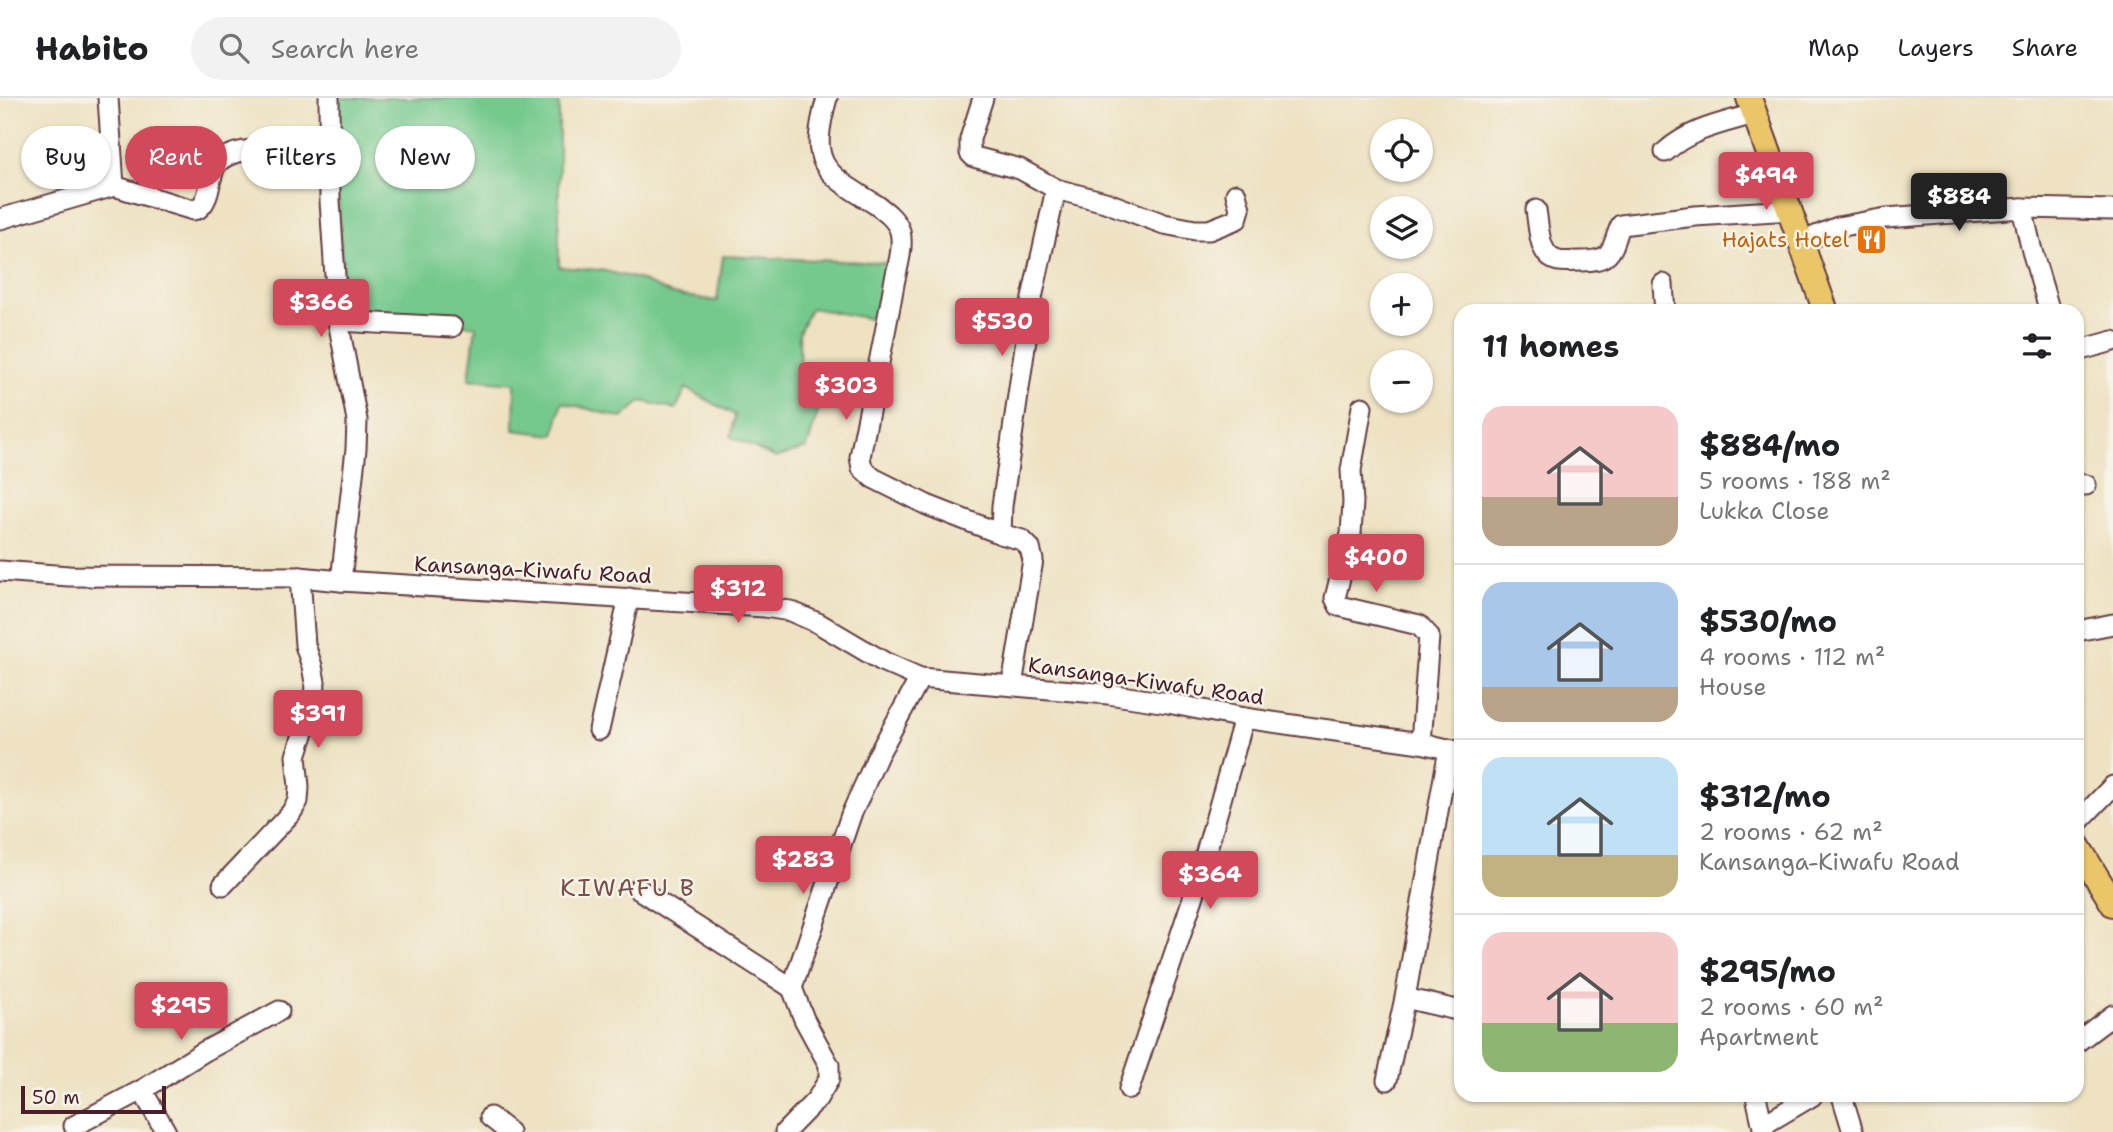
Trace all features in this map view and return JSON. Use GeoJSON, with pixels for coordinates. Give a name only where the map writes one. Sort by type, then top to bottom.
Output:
{"type":"FeatureCollection","features":[{"type":"Feature","properties":{"kind":"main road"},"geometry":{"type":"LineString","coordinates":[[1752,106],[1823,304]]}},
{"type":"Feature","properties":{"kind":"main road"},"geometry":{"type":"LineString","coordinates":[[2084,856],[2113,904]]}},
{"type":"Feature","properties":{"kind":"street"},"geometry":{"type":"LineString","coordinates":[[108,98],[114,187]]}},
{"type":"Feature","properties":{"kind":"street"},"geometry":{"type":"LineString","coordinates":[[329,98],[329,126]]}},
{"type":"Feature","properties":{"kind":"street"},"geometry":{"type":"LineString","coordinates":[[827,98],[819,127],[818,149],[826,165],[837,181],[894,219],[900,231],[901,245],[860,457],[862,468],[873,478],[927,505],[1022,540],[1030,548],[1034,560],[1012,685]]}},
{"type":"Feature","properties":{"kind":"street"},"geometry":{"type":"LineString","coordinates":[[983,98],[968,147],[970,153],[974,157],[1020,169],[1056,189],[1105,202],[1164,224],[1195,230],[1209,230],[1237,219],[1240,208],[1236,194]]}},
{"type":"Feature","properties":{"kind":"street"},"geometry":{"type":"LineString","coordinates":[[1665,152],[1689,134],[1752,106]]}},
{"type":"Feature","properties":{"kind":"street"},"geometry":{"type":"LineString","coordinates":[[0,219],[114,187],[193,210],[198,209],[205,201],[215,167],[222,159],[241,153]]}},
{"type":"Feature","properties":{"kind":"street"},"geometry":{"type":"LineString","coordinates":[[330,189],[338,321],[357,420],[341,581]]}},
{"type":"Feature","properties":{"kind":"street"},"geometry":{"type":"LineString","coordinates":[[1001,534],[1004,492],[1032,298],[1056,189]]}},
{"type":"Feature","properties":{"kind":"street"},"geometry":{"type":"LineString","coordinates":[[2022,208],[2048,304]]}},
{"type":"Feature","properties":{"kind":"street"},"geometry":{"type":"LineString","coordinates":[[1801,242],[1838,227],[1886,218],[2022,208],[2113,210]]}},
{"type":"Feature","properties":{"kind":"street"},"geometry":{"type":"LineString","coordinates":[[1536,210],[1546,256],[1557,261],[1590,261],[1606,256],[1621,225],[1695,216],[1790,210]]}},
{"type":"Feature","properties":{"kind":"street"},"geometry":{"type":"LineString","coordinates":[[1662,284],[1664,304]]}},
{"type":"Feature","properties":{"kind":"street"},"geometry":{"type":"LineString","coordinates":[[338,321],[452,327]]}},
{"type":"Feature","properties":{"kind":"street"},"geometry":{"type":"LineString","coordinates":[[2084,349],[2113,341]]}},
{"type":"Feature","properties":{"kind":"street"},"geometry":{"type":"LineString","coordinates":[[1362,407],[1351,470],[1351,534],[1335,598],[1339,606],[1419,625],[1429,636],[1421,743]]}},
{"type":"Feature","properties":{"kind":"street","name":"Kansanga-Kiwafu Road"},"geometry":{"type":"LineString","coordinates":[[0,571],[82,576],[300,577],[765,607],[790,611],[818,623],[884,662],[920,678],[1108,694],[1454,750]]}},
{"type":"Feature","properties":{"kind":"street"},"geometry":{"type":"LineString","coordinates":[[223,885],[291,813],[298,801],[296,756],[314,701],[316,681],[304,645],[300,577]]}},
{"type":"Feature","properties":{"kind":"street"},"geometry":{"type":"LineString","coordinates":[[599,730],[629,598]]}},
{"type":"Feature","properties":{"kind":"street"},"geometry":{"type":"LineString","coordinates":[[2084,630],[2113,624]]}},
{"type":"Feature","properties":{"kind":"street"},"geometry":{"type":"LineString","coordinates":[[792,988],[850,815],[878,755],[920,678]]}},
{"type":"Feature","properties":{"kind":"street"},"geometry":{"type":"LineString","coordinates":[[1129,1089],[1194,895],[1244,718]]}},
{"type":"Feature","properties":{"kind":"street"},"geometry":{"type":"LineString","coordinates":[[1387,1080],[1454,755]]}},
{"type":"Feature","properties":{"kind":"street"},"geometry":{"type":"LineString","coordinates":[[2084,816],[2113,786]]}},
{"type":"Feature","properties":{"kind":"street"},"geometry":{"type":"LineString","coordinates":[[638,889],[792,988],[804,1018],[829,1065],[829,1079],[817,1099],[785,1132]]}},
{"type":"Feature","properties":{"kind":"street"},"geometry":{"type":"LineString","coordinates":[[1405,998],[1454,1008]]}},
{"type":"Feature","properties":{"kind":"street"},"geometry":{"type":"LineString","coordinates":[[74,1126],[279,1011]]}},
{"type":"Feature","properties":{"kind":"street"},"geometry":{"type":"LineString","coordinates":[[2084,1037],[2113,1015]]}},
{"type":"Feature","properties":{"kind":"street"},"geometry":{"type":"LineString","coordinates":[[142,1090],[166,1132]]}},
{"type":"Feature","properties":{"kind":"street"},"geometry":{"type":"LineString","coordinates":[[1757,1102],[1763,1129],[1803,1102]]}},
{"type":"Feature","properties":{"kind":"street"},"geometry":{"type":"LineString","coordinates":[[1844,1102],[1853,1132]]}},
{"type":"Feature","properties":{"kind":"street"},"geometry":{"type":"LineString","coordinates":[[490,1117],[509,1132]]}},
{"type":"Feature","properties":{"kind":"green space"},"geometry":{"type":"Polygon","coordinates":[[[332,98],[559,98],[559,267],[601,270],[638,279],[672,294],[717,301],[723,256],[886,263],[878,320],[811,308],[799,332],[800,385],[820,405],[807,448],[776,458],[731,437],[735,415],[686,388],[676,409],[642,401],[622,418],[562,402],[554,435],[514,430],[515,383],[469,379],[476,326],[345,313],[338,189],[361,189],[361,126],[334,126],[332,98]]]}},
{"type":"Feature","properties":{"kind":"place","name":"Hajats Hotel"},"geometry":{"type":"Point","coordinates":[1872,240]}},
{"type":"Feature","properties":{"kind":"district","name":"KIWAFU B"},"geometry":{"type":"Point","coordinates":[628,888]}}]}
